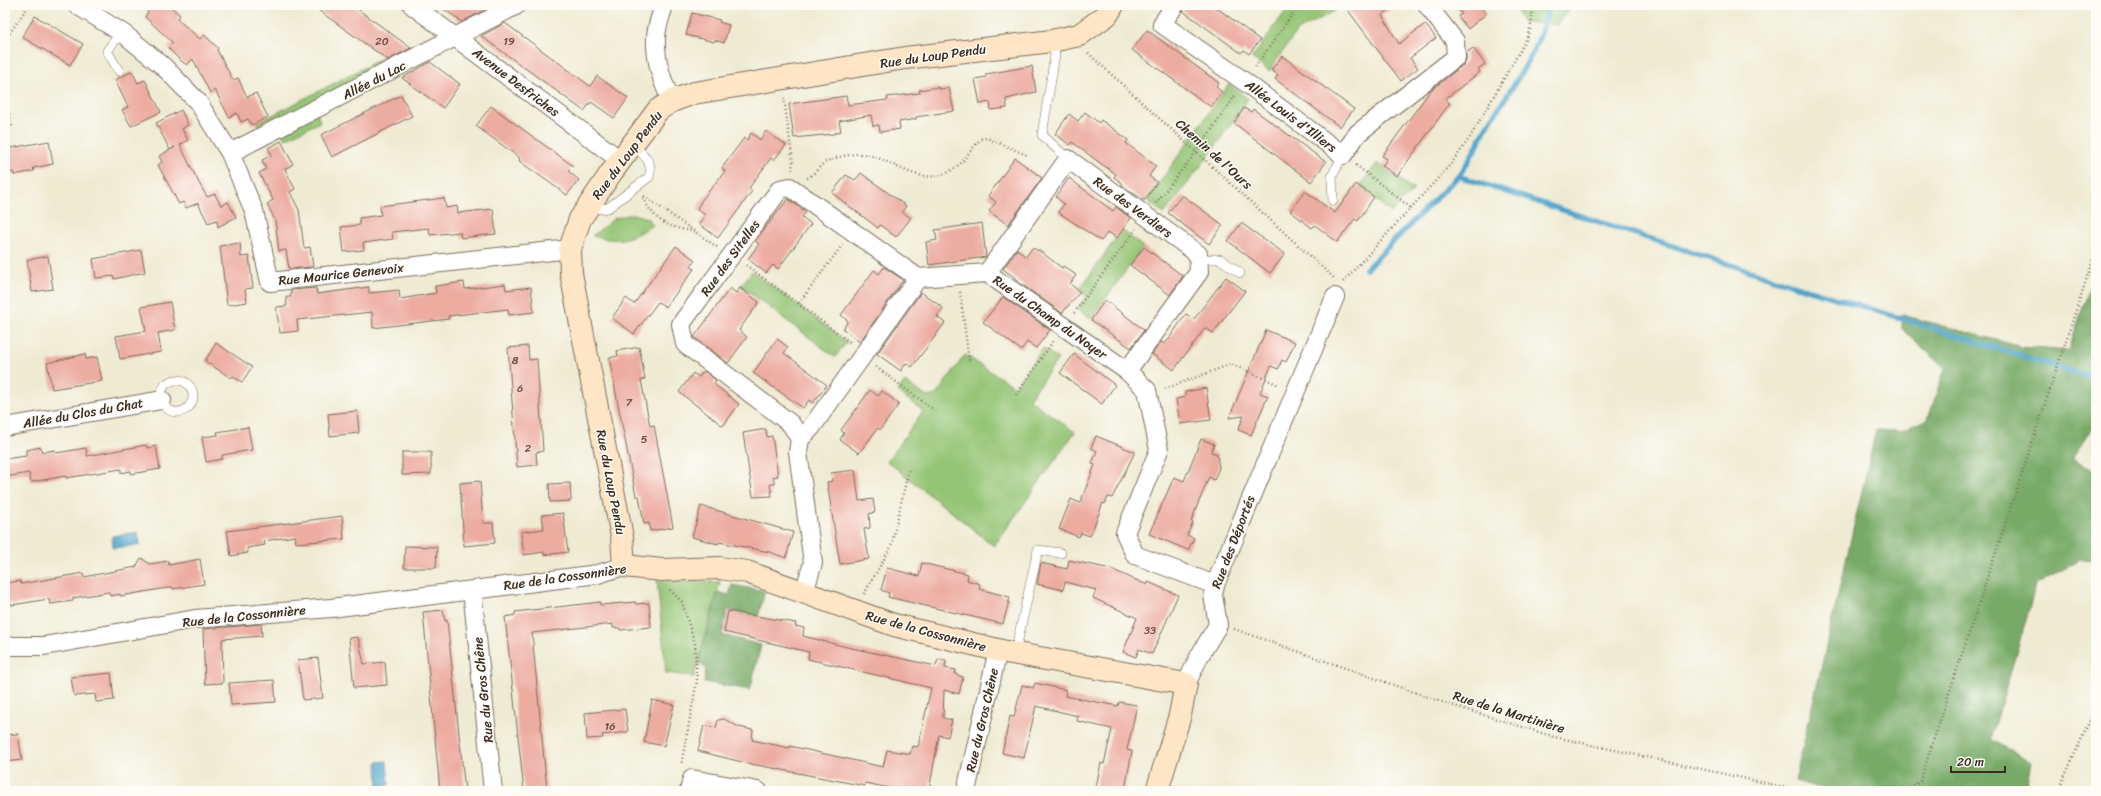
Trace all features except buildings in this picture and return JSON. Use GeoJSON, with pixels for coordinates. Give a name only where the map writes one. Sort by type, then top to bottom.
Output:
{"type":"FeatureCollection","features":[{"type":"Feature","properties":{"kind":"street","name":"Rue Maurice Genevoix"},"geometry":{"type":"LineString","coordinates":[[77,5],[121,32],[163,66],[198,102],[230,153],[254,211],[270,282],[570,249]]}},
{"type":"Feature","properties":{"kind":"street","name":"Avenue Desfriches"},"geometry":{"type":"LineString","coordinates":[[412,5],[456,37],[626,152]]}},
{"type":"Feature","properties":{"kind":"street","name":"Allée du Lac"},"geometry":{"type":"LineString","coordinates":[[230,153],[517,5]]}},
{"type":"Feature","properties":{"kind":"street"},"geometry":{"type":"LineString","coordinates":[[664,5],[656,38],[663,84],[672,101]]}},
{"type":"Feature","properties":{"kind":"street","name":"Rue du Loup Pendu"},"geometry":{"type":"LineString","coordinates":[[624,566],[622,537],[571,273],[570,249],[580,219],[626,152],[658,110],[672,101],[694,93],[782,80],[905,58],[1052,41],[1079,35],[1107,15],[1113,5]]}},
{"type":"Feature","properties":{"kind":"street","name":"Allée Louis d'Illiers"},"geometry":{"type":"LineString","coordinates":[[1176,5],[1162,24],[1245,82],[1343,155],[1358,133],[1456,57],[1456,41],[1427,5]]}},
{"type":"Feature","properties":{"kind":"street"},"geometry":{"type":"LineString","coordinates":[[987,273],[1068,159]]}},
{"type":"Feature","properties":{"kind":"street","name":"Rue des Verdiers"},"geometry":{"type":"LineString","coordinates":[[1068,159],[1198,254],[1198,259]]}},
{"type":"Feature","properties":{"kind":"street"},"geometry":{"type":"LineString","coordinates":[[790,187],[918,278],[811,428],[800,439],[798,452],[813,563],[804,592]]}},
{"type":"Feature","properties":{"kind":"street","name":"Rue des Sitelles"},"geometry":{"type":"LineString","coordinates":[[790,187],[780,189],[681,324],[685,344],[791,424],[800,439]]}},
{"type":"Feature","properties":{"kind":"street"},"geometry":{"type":"LineString","coordinates":[[1127,371],[1199,272],[1198,259]]}},
{"type":"Feature","properties":{"kind":"street","name":"Rue du Champ du Noyer"},"geometry":{"type":"LineString","coordinates":[[918,278],[987,273],[1127,371],[1147,390],[1159,450],[1125,533],[1135,555],[1215,584]]}},
{"type":"Feature","properties":{"kind":"street","name":"Rue des Déportés"},"geometry":{"type":"LineString","coordinates":[[1218,625],[1213,595],[1215,584],[1338,291]]}},
{"type":"Feature","properties":{"kind":"street","name":"Allée du Clos du Chat"},"geometry":{"type":"LineString","coordinates":[[5,427],[162,400]]}},
{"type":"Feature","properties":{"kind":"street","name":"Rue de la Cossonnière"},"geometry":{"type":"LineString","coordinates":[[5,646],[44,646],[195,619],[331,608],[598,574],[624,566],[662,570],[727,569],[747,572],[894,625],[1007,652],[1186,684]]}},
{"type":"Feature","properties":{"kind":"street","name":"Rue du Gros Chêne"},"geometry":{"type":"LineString","coordinates":[[472,590],[493,791]]}},
{"type":"Feature","properties":{"kind":"street"},"geometry":{"type":"LineString","coordinates":[[1157,791],[1180,715],[1186,684],[1200,655],[1218,625]]}},
{"type":"Feature","properties":{"kind":"street","name":"Rue du Gros Chêne"},"geometry":{"type":"LineString","coordinates":[[966,791],[1007,652]]}},
{"type":"Feature","properties":{"kind":"street"},"geometry":{"type":"LineString","coordinates":[[691,785],[758,791]]}},
{"type":"Feature","properties":{"kind":"lane"},"geometry":{"type":"LineString","coordinates":[[119,70],[107,51],[121,32]]}},
{"type":"Feature","properties":{"kind":"lane"},"geometry":{"type":"LineString","coordinates":[[1052,41],[1055,55],[1042,135],[1068,159]]}},
{"type":"Feature","properties":{"kind":"lane"},"geometry":{"type":"LineString","coordinates":[[589,206],[600,209],[608,208],[649,177],[652,170],[650,163],[626,152]]}},
{"type":"Feature","properties":{"kind":"lane"},"geometry":{"type":"LineString","coordinates":[[1333,201],[1332,176],[1343,155]]}},
{"type":"Feature","properties":{"kind":"lane"},"geometry":{"type":"LineString","coordinates":[[1198,259],[1220,259],[1240,273]]}},
{"type":"Feature","properties":{"kind":"lane"},"geometry":{"type":"LineString","coordinates":[[1007,652],[1038,550],[1061,553]]}},
{"type":"Feature","properties":{"kind":"path"},"geometry":{"type":"LineString","coordinates":[[5,40],[29,5]]}},
{"type":"Feature","properties":{"kind":"path"},"geometry":{"type":"LineString","coordinates":[[1338,291],[1344,279],[1444,174],[1469,139],[1525,42],[1532,24],[1532,5]]}},
{"type":"Feature","properties":{"kind":"path","name":"Chemin de l'Ours"},"geometry":{"type":"LineString","coordinates":[[1079,35],[1084,49],[1338,291]]}},
{"type":"Feature","properties":{"kind":"path"},"geometry":{"type":"LineString","coordinates":[[782,80],[794,163],[790,187]]}},
{"type":"Feature","properties":{"kind":"path"},"geometry":{"type":"LineString","coordinates":[[5,94],[12,127],[5,129]]}},
{"type":"Feature","properties":{"kind":"path"},"geometry":{"type":"LineString","coordinates":[[790,187],[810,177],[823,163],[858,154],[868,155],[883,160],[904,171],[928,177],[953,170],[962,162],[981,139],[987,138],[997,141],[1029,156]]}},
{"type":"Feature","properties":{"kind":"path"},"geometry":{"type":"LineString","coordinates":[[1343,155],[1411,208]]}},
{"type":"Feature","properties":{"kind":"path"},"geometry":{"type":"LineString","coordinates":[[698,233],[672,227],[653,215],[640,194],[698,233],[732,256],[799,304],[934,410]]}},
{"type":"Feature","properties":{"kind":"path"},"geometry":{"type":"LineString","coordinates":[[799,304],[852,232]]}},
{"type":"Feature","properties":{"kind":"path"},"geometry":{"type":"LineString","coordinates":[[1907,791],[1920,781],[2096,250]]}},
{"type":"Feature","properties":{"kind":"path"},"geometry":{"type":"LineString","coordinates":[[958,275],[969,361]]}},
{"type":"Feature","properties":{"kind":"path"},"geometry":{"type":"LineString","coordinates":[[1148,395],[1231,364],[1295,392]]}},
{"type":"Feature","properties":{"kind":"path"},"geometry":{"type":"LineString","coordinates":[[851,610],[870,586],[891,547],[908,468]]}},
{"type":"Feature","properties":{"kind":"path"},"geometry":{"type":"LineString","coordinates":[[664,587],[674,592],[682,602],[695,644],[697,681],[679,776],[691,785]]}},
{"type":"Feature","properties":{"kind":"path","name":"Rue de la Martinière"},"geometry":{"type":"LineString","coordinates":[[1218,625],[1448,704],[1555,737],[1802,791]]}},
{"type":"Feature","properties":{"kind":"path"},"geometry":{"type":"LineString","coordinates":[[2058,791],[2096,707]]}},
{"type":"Feature","properties":{"kind":"green space"},"geometry":{"type":"Polygon","coordinates":[[[1290,5],[1333,5],[1338,9],[1297,31],[1269,71],[1252,58],[1290,5]]]}},
{"type":"Feature","properties":{"kind":"green space"},"geometry":{"type":"Polygon","coordinates":[[[1515,5],[1573,5],[1557,25],[1522,22],[1515,5]]]}},
{"type":"Feature","properties":{"kind":"green space"},"geometry":{"type":"Polygon","coordinates":[[[408,45],[414,50],[261,131],[257,123],[408,45]]]}},
{"type":"Feature","properties":{"kind":"green space"},"geometry":{"type":"Polygon","coordinates":[[[1229,84],[1248,99],[1210,154],[1164,214],[1147,200],[1229,84]]]}},
{"type":"Feature","properties":{"kind":"green space"},"geometry":{"type":"Polygon","coordinates":[[[317,113],[320,122],[285,139],[280,130],[317,113]]]}},
{"type":"Feature","properties":{"kind":"green space"},"geometry":{"type":"Polygon","coordinates":[[[1377,163],[1414,190],[1391,213],[1360,186],[1377,163]]]}},
{"type":"Feature","properties":{"kind":"green space"},"geometry":{"type":"Polygon","coordinates":[[[633,214],[647,218],[653,225],[624,239],[618,240],[592,236],[615,218],[633,214]]]}},
{"type":"Feature","properties":{"kind":"green space"},"geometry":{"type":"Polygon","coordinates":[[[1122,230],[1143,247],[1091,319],[1077,309],[1087,296],[1079,290],[1122,230]]]}},
{"type":"Feature","properties":{"kind":"green space"},"geometry":{"type":"Polygon","coordinates":[[[2096,269],[2096,421],[2072,459],[2096,470],[2096,560],[2081,559],[2036,585],[1991,739],[2031,763],[2025,791],[1831,791],[1795,781],[1876,430],[1900,431],[1928,419],[1945,368],[1902,329],[1902,315],[2022,347],[2068,351],[2096,269]]]}},
{"type":"Feature","properties":{"kind":"green space"},"geometry":{"type":"Polygon","coordinates":[[[752,271],[847,342],[835,357],[741,286],[752,271]]]}},
{"type":"Feature","properties":{"kind":"green space"},"geometry":{"type":"Polygon","coordinates":[[[1043,348],[1058,359],[1029,399],[1075,432],[994,546],[887,461],[923,411],[897,391],[905,382],[927,397],[936,395],[965,355],[1015,387],[1043,348]]]}},
{"type":"Feature","properties":{"kind":"green space"},"geometry":{"type":"Polygon","coordinates":[[[657,580],[720,582],[694,677],[666,673],[657,580]]]}},
{"type":"Feature","properties":{"kind":"green space"},"geometry":{"type":"Polygon","coordinates":[[[732,585],[765,591],[758,617],[727,610],[722,635],[761,645],[750,690],[704,682],[706,668],[698,663],[718,592],[729,595],[732,585]]]}},
{"type":"Feature","properties":{"kind":"water"},"geometry":{"type":"Polygon","coordinates":[[[138,532],[140,545],[113,548],[112,536],[138,532]]]}},
{"type":"Feature","properties":{"kind":"water"},"geometry":{"type":"Polygon","coordinates":[[[387,761],[389,785],[378,786],[377,762],[387,761]]]}},
{"type":"Feature","properties":{"kind":"waterway"},"geometry":{"type":"LineString","coordinates":[[1366,269],[1463,170],[1486,128],[1524,69],[1540,37],[1548,5]]}},
{"type":"Feature","properties":{"kind":"waterway"},"geometry":{"type":"LineString","coordinates":[[1458,176],[1774,279],[2096,379]]}}]}
